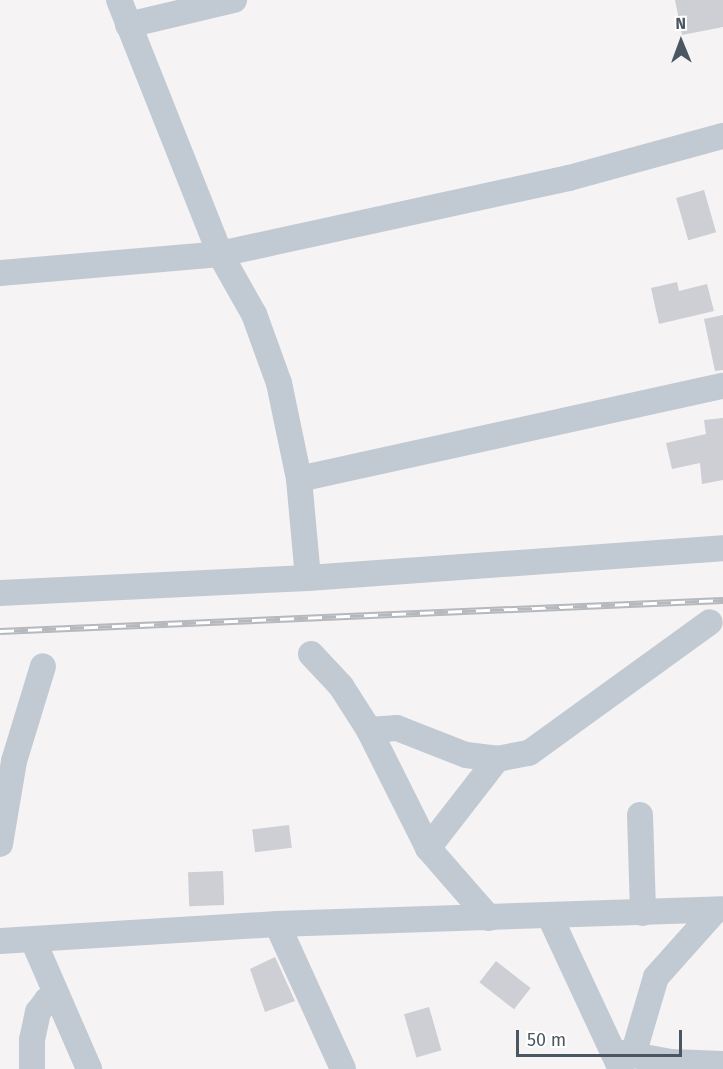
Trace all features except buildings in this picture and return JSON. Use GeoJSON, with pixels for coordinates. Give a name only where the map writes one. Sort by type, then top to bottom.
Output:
{"type":"FeatureCollection","features":[{"type":"Feature","properties":{"kind":"street"},"geometry":{"type":"LineString","coordinates":[[119,0],[220,254],[254,314],[275,373],[299,479],[308,579]]}},
{"type":"Feature","properties":{"kind":"street"},"geometry":{"type":"LineString","coordinates":[[128,25],[234,0]]}},
{"type":"Feature","properties":{"kind":"street"},"geometry":{"type":"LineString","coordinates":[[0,273],[220,254],[569,178],[723,136]]}},
{"type":"Feature","properties":{"kind":"street"},"geometry":{"type":"LineString","coordinates":[[299,479],[723,386]]}},
{"type":"Feature","properties":{"kind":"street"},"geometry":{"type":"LineString","coordinates":[[0,592],[308,579],[723,548]]}},
{"type":"Feature","properties":{"kind":"street"},"geometry":{"type":"LineString","coordinates":[[369,730],[397,728],[465,754],[497,759],[528,753],[667,649],[710,622]]}},
{"type":"Feature","properties":{"kind":"street"},"geometry":{"type":"LineString","coordinates":[[311,654],[341,686],[369,730],[428,848],[489,918]]}},
{"type":"Feature","properties":{"kind":"street"},"geometry":{"type":"LineString","coordinates":[[0,844],[14,761],[43,666]]}},
{"type":"Feature","properties":{"kind":"street"},"geometry":{"type":"LineString","coordinates":[[428,848],[497,759]]}},
{"type":"Feature","properties":{"kind":"street"},"geometry":{"type":"LineString","coordinates":[[640,815],[643,913]]}},
{"type":"Feature","properties":{"kind":"street"},"geometry":{"type":"LineString","coordinates":[[0,941],[277,924],[720,910]]}},
{"type":"Feature","properties":{"kind":"street"},"geometry":{"type":"LineString","coordinates":[[622,1059],[656,977],[720,910]]}},
{"type":"Feature","properties":{"kind":"street"},"geometry":{"type":"LineString","coordinates":[[550,917],[622,1059]]}},
{"type":"Feature","properties":{"kind":"street"},"geometry":{"type":"LineString","coordinates":[[277,924],[343,1069]]}},
{"type":"Feature","properties":{"kind":"street"},"geometry":{"type":"LineString","coordinates":[[33,940],[89,1069]]}},
{"type":"Feature","properties":{"kind":"street"},"geometry":{"type":"LineString","coordinates":[[32,1069],[32,1040],[38,1012],[47,1000],[57,995]]}},
{"type":"Feature","properties":{"kind":"street"},"geometry":{"type":"LineString","coordinates":[[622,1059],[723,1064]]}},
{"type":"Feature","properties":{"kind":"railway"},"geometry":{"type":"LineString","coordinates":[[0,631],[723,600]]}}]}
